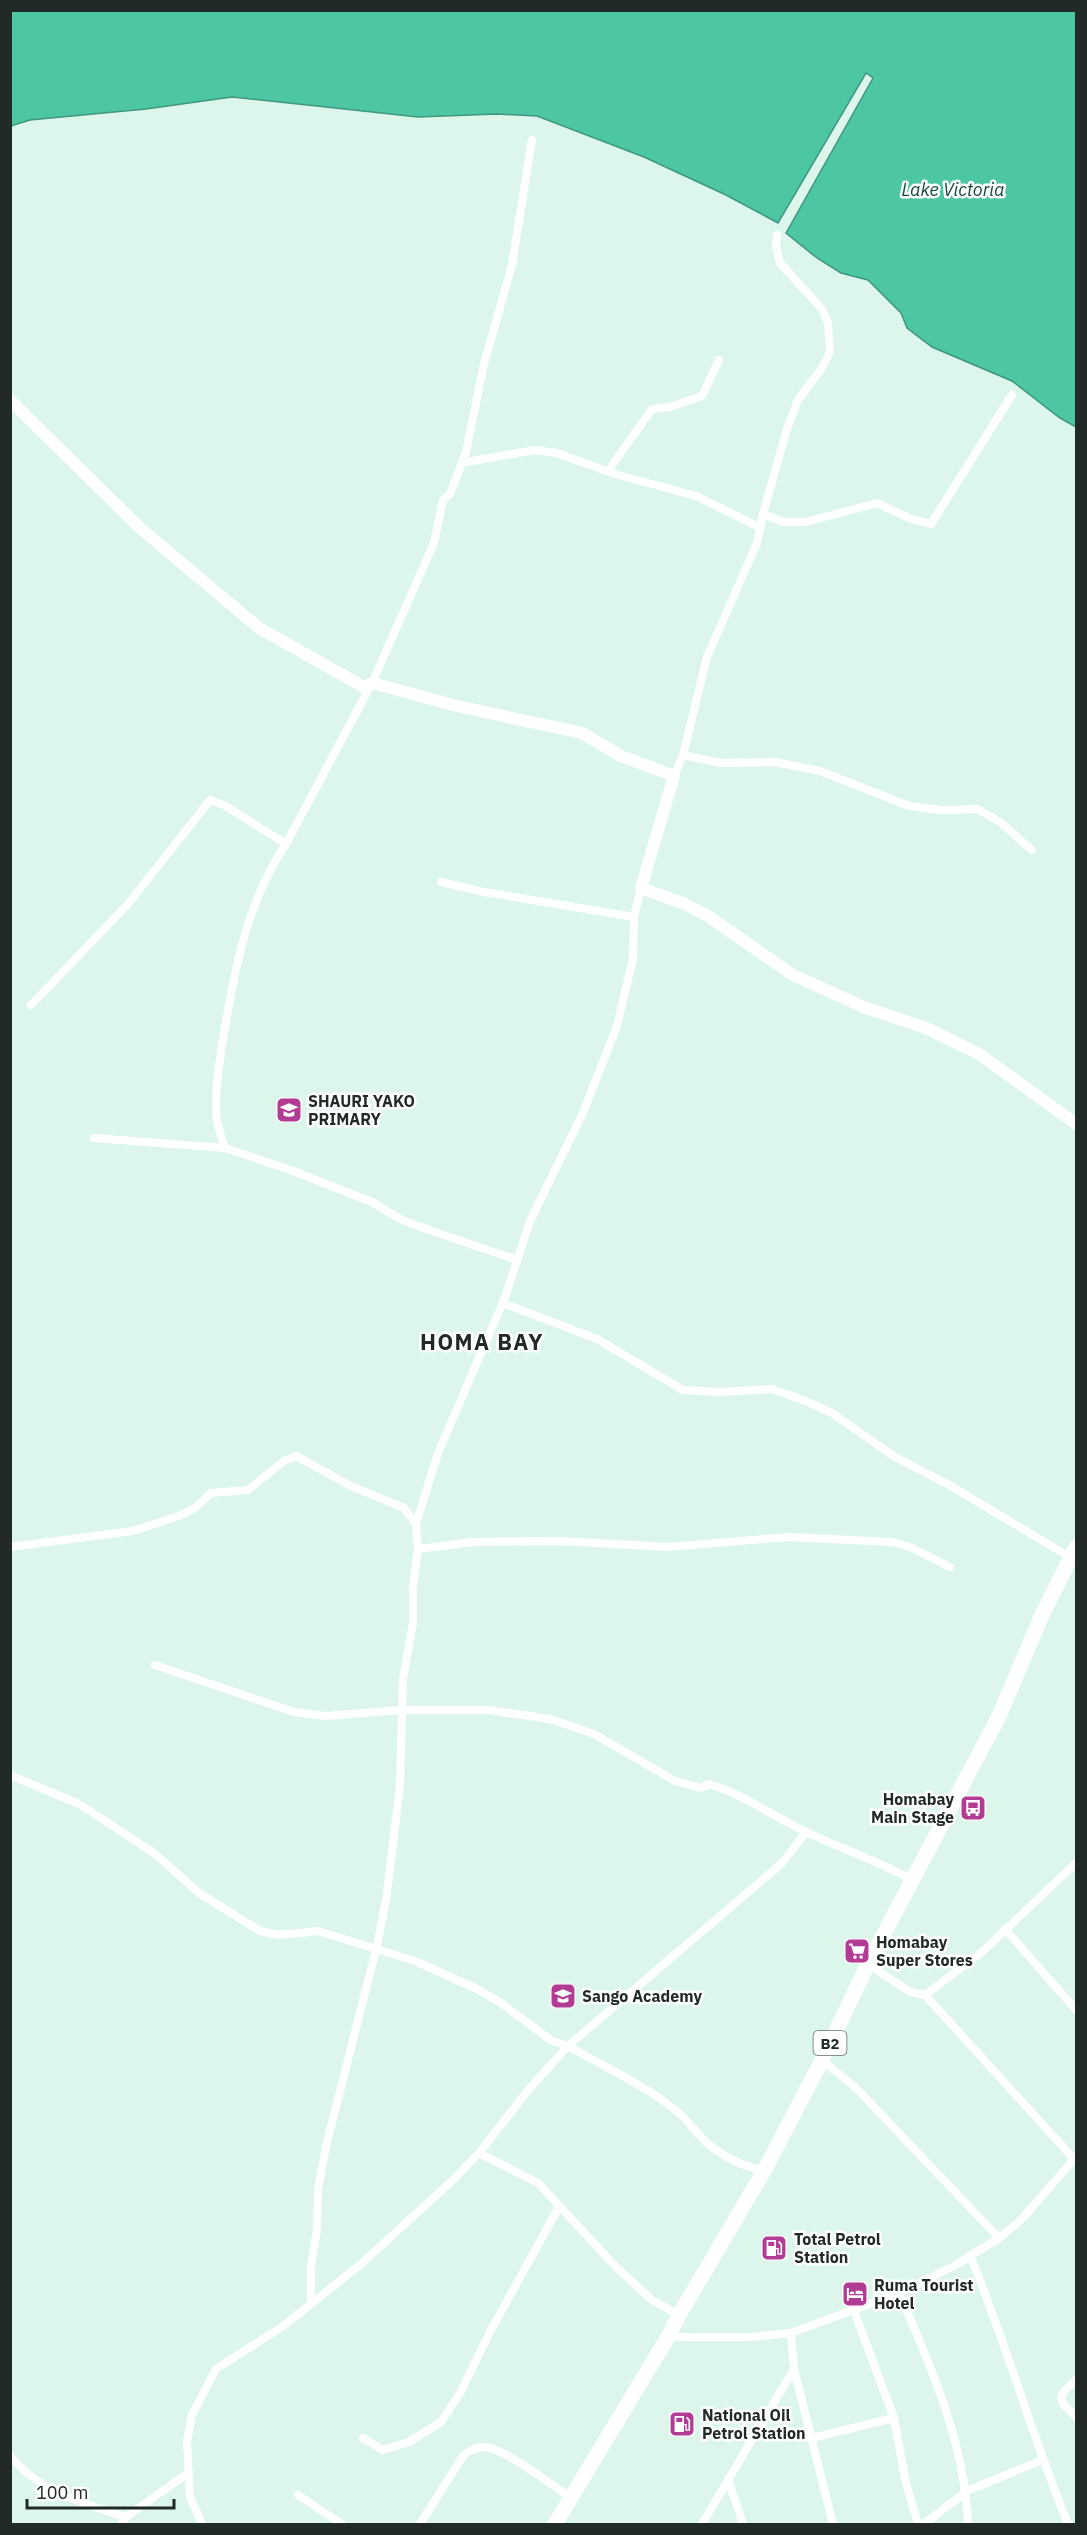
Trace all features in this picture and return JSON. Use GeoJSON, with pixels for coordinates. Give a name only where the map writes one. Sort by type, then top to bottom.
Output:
{"type":"FeatureCollection","features":[{"type":"Feature","properties":{"kind":"highway","name":"B2"},"geometry":{"type":"LineString","coordinates":[[555,2524],[669,2337],[679,2315],[764,2171],[822,2060],[868,1964],[999,1716],[1042,1615],[1075,1555]]}},
{"type":"Feature","properties":{"kind":"street"},"geometry":{"type":"LineString","coordinates":[[225,1148],[217,1121],[218,1069],[232,986],[252,911],[274,861],[286,844],[372,683],[434,543],[443,500],[450,494],[466,452],[484,364],[512,266],[532,140]]}},
{"type":"Feature","properties":{"kind":"street"},"geometry":{"type":"LineString","coordinates":[[311,2304],[311,2267],[317,2229],[318,2189],[327,2142],[376,1950],[386,1900],[400,1785],[401,1710],[404,1679],[413,1623],[413,1588],[418,1549],[416,1524],[438,1453],[504,1300],[530,1221],[583,1113],[617,1026],[633,959],[634,917],[683,755],[707,657],[761,528],[763,514],[798,400],[822,368],[830,351],[828,323],[822,309],[780,262],[776,246],[777,236]]}},
{"type":"Feature","properties":{"kind":"street"},"geometry":{"type":"LineString","coordinates":[[608,471],[652,409],[702,396],[719,360]]}},
{"type":"Feature","properties":{"kind":"street"},"geometry":{"type":"LineString","coordinates":[[763,514],[783,522],[806,522],[877,503],[911,519],[931,524],[1012,395]]}},
{"type":"Feature","properties":{"kind":"street"},"geometry":{"type":"LineString","coordinates":[[10,400],[140,528],[259,628],[364,687],[372,683],[457,706],[582,733],[621,756],[675,776]]}},
{"type":"Feature","properties":{"kind":"street"},"geometry":{"type":"LineString","coordinates":[[461,463],[535,450],[557,453],[652,486],[696,496],[761,528]]}},
{"type":"Feature","properties":{"kind":"street"},"geometry":{"type":"LineString","coordinates":[[683,755],[720,763],[775,762],[820,771],[909,806],[941,810],[977,808],[1000,822],[1032,850]]}},
{"type":"Feature","properties":{"kind":"street"},"geometry":{"type":"LineString","coordinates":[[31,1005],[128,904],[210,800],[224,805],[286,844]]}},
{"type":"Feature","properties":{"kind":"street"},"geometry":{"type":"LineString","coordinates":[[441,882],[479,891],[634,917]]}},
{"type":"Feature","properties":{"kind":"street"},"geometry":{"type":"LineString","coordinates":[[642,888],[685,904],[708,916],[808,983],[866,1008],[926,1028],[980,1054],[1077,1124]]}},
{"type":"Feature","properties":{"kind":"street"},"geometry":{"type":"LineString","coordinates":[[94,1138],[225,1148],[288,1169],[372,1202],[402,1220],[518,1260]]}},
{"type":"Feature","properties":{"kind":"street"},"geometry":{"type":"LineString","coordinates":[[504,1300],[502,1303],[597,1339],[683,1390],[719,1392],[772,1389],[808,1402],[832,1413],[895,1457],[1075,1555]]}},
{"type":"Feature","properties":{"kind":"street"},"geometry":{"type":"LineString","coordinates":[[10,1547],[133,1531],[195,1508],[211,1493],[248,1490],[284,1461],[296,1456],[351,1486],[404,1508],[416,1524]]}},
{"type":"Feature","properties":{"kind":"street"},"geometry":{"type":"LineString","coordinates":[[418,1549],[473,1542],[559,1541],[668,1547],[768,1538],[799,1538],[892,1542],[910,1547],[950,1567]]}},
{"type":"Feature","properties":{"kind":"street"},"geometry":{"type":"LineString","coordinates":[[155,1665],[294,1712],[342,1716],[401,1710],[488,1710],[572,1725],[594,1734],[675,1781],[701,1788],[709,1784],[733,1792],[806,1832],[884,1864],[913,1880]]}},
{"type":"Feature","properties":{"kind":"street"},"geometry":{"type":"LineString","coordinates":[[10,1775],[79,1804],[154,1853],[199,1893],[260,1930],[279,1935],[318,1931],[415,1962],[477,1989],[501,2003],[552,2041],[568,2046],[679,2113],[704,2140],[724,2155],[744,2167],[764,2171]]}},
{"type":"Feature","properties":{"kind":"street"},"geometry":{"type":"LineString","coordinates":[[202,2524],[190,2497],[187,2441],[192,2415],[216,2369],[282,2327],[362,2264],[479,2153],[529,2089],[568,2046],[782,1863],[806,1832]]}},
{"type":"Feature","properties":{"kind":"street"},"geometry":{"type":"LineString","coordinates":[[925,1995],[982,1952],[1077,1863]]}},
{"type":"Feature","properties":{"kind":"street"},"geometry":{"type":"LineString","coordinates":[[1005,1929],[1077,2010]]}},
{"type":"Feature","properties":{"kind":"street"},"geometry":{"type":"LineString","coordinates":[[669,2337],[752,2337],[791,2333],[899,2293],[954,2266],[999,2238],[1020,2221],[1075,2158],[925,1995],[910,1992],[868,1964]]}},
{"type":"Feature","properties":{"kind":"street"},"geometry":{"type":"LineString","coordinates":[[822,2060],[856,2088],[999,2238]]}},
{"type":"Feature","properties":{"kind":"street"},"geometry":{"type":"LineString","coordinates":[[479,2153],[538,2182],[629,2279],[652,2300],[679,2315]]}},
{"type":"Feature","properties":{"kind":"street"},"geometry":{"type":"LineString","coordinates":[[363,2438],[382,2450],[409,2442],[441,2422],[460,2392],[491,2330],[559,2207]]}},
{"type":"Feature","properties":{"kind":"street"},"geometry":{"type":"LineString","coordinates":[[970,2255],[989,2301],[1042,2460],[1068,2524]]}},
{"type":"Feature","properties":{"kind":"street"},"geometry":{"type":"LineString","coordinates":[[899,2293],[930,2364],[967,2491],[968,2524]]}},
{"type":"Feature","properties":{"kind":"street"},"geometry":{"type":"LineString","coordinates":[[854,2311],[894,2418],[906,2483],[918,2524]]}},
{"type":"Feature","properties":{"kind":"street"},"geometry":{"type":"LineString","coordinates":[[791,2333],[794,2368],[832,2524]]}},
{"type":"Feature","properties":{"kind":"street"},"geometry":{"type":"LineString","coordinates":[[702,2524],[794,2368]]}},
{"type":"Feature","properties":{"kind":"street"},"geometry":{"type":"LineString","coordinates":[[1077,2380],[1064,2391],[1061,2397],[1064,2404],[1077,2417]]}},
{"type":"Feature","properties":{"kind":"street"},"geometry":{"type":"LineString","coordinates":[[812,2438],[894,2418]]}},
{"type":"Feature","properties":{"kind":"street"},"geometry":{"type":"LineString","coordinates":[[420,2524],[463,2456],[474,2448],[486,2447],[501,2452],[571,2498]]}},
{"type":"Feature","properties":{"kind":"street"},"geometry":{"type":"LineString","coordinates":[[10,2456],[17,2465],[37,2481],[123,2521],[188,2473]]}},
{"type":"Feature","properties":{"kind":"street"},"geometry":{"type":"LineString","coordinates":[[924,2524],[967,2491],[1042,2460]]}},
{"type":"Feature","properties":{"kind":"street"},"geometry":{"type":"LineString","coordinates":[[728,2479],[743,2524]]}},
{"type":"Feature","properties":{"kind":"street"},"geometry":{"type":"LineString","coordinates":[[298,2494],[342,2524]]}},
{"type":"Feature","properties":{"kind":"water","name":"Lake Victoria"},"geometry":{"type":"Polygon","coordinates":[[[11,10],[1076,11],[1076,427],[1060,418],[1012,381],[932,347],[907,328],[901,313],[868,280],[841,273],[817,258],[786,233],[873,78],[866,73],[778,223],[726,195],[644,157],[537,116],[497,114],[418,117],[232,97],[146,109],[30,120],[11,126],[11,10]]]}},
{"type":"Feature","properties":{"kind":"place","name":"SHAURI YAKO PRIMARY"},"geometry":{"type":"Point","coordinates":[289,1110]}},
{"type":"Feature","properties":{"kind":"place","name":"Homabay Main Stage"},"geometry":{"type":"Point","coordinates":[973,1808]}},
{"type":"Feature","properties":{"kind":"place","name":"Homabay Super Stores"},"geometry":{"type":"Point","coordinates":[857,1951]}},
{"type":"Feature","properties":{"kind":"place","name":"Sango Academy"},"geometry":{"type":"Point","coordinates":[563,1996]}},
{"type":"Feature","properties":{"kind":"place","name":"Total Petrol Station"},"geometry":{"type":"Point","coordinates":[774,2248]}},
{"type":"Feature","properties":{"kind":"place","name":"Ruma Tourist Hotel"},"geometry":{"type":"Point","coordinates":[855,2294]}},
{"type":"Feature","properties":{"kind":"place","name":"National Oil Petrol Station"},"geometry":{"type":"Point","coordinates":[682,2424]}},
{"type":"Feature","properties":{"kind":"district","name":"HOMA BAY"},"geometry":{"type":"Point","coordinates":[482,1341]}}]}
